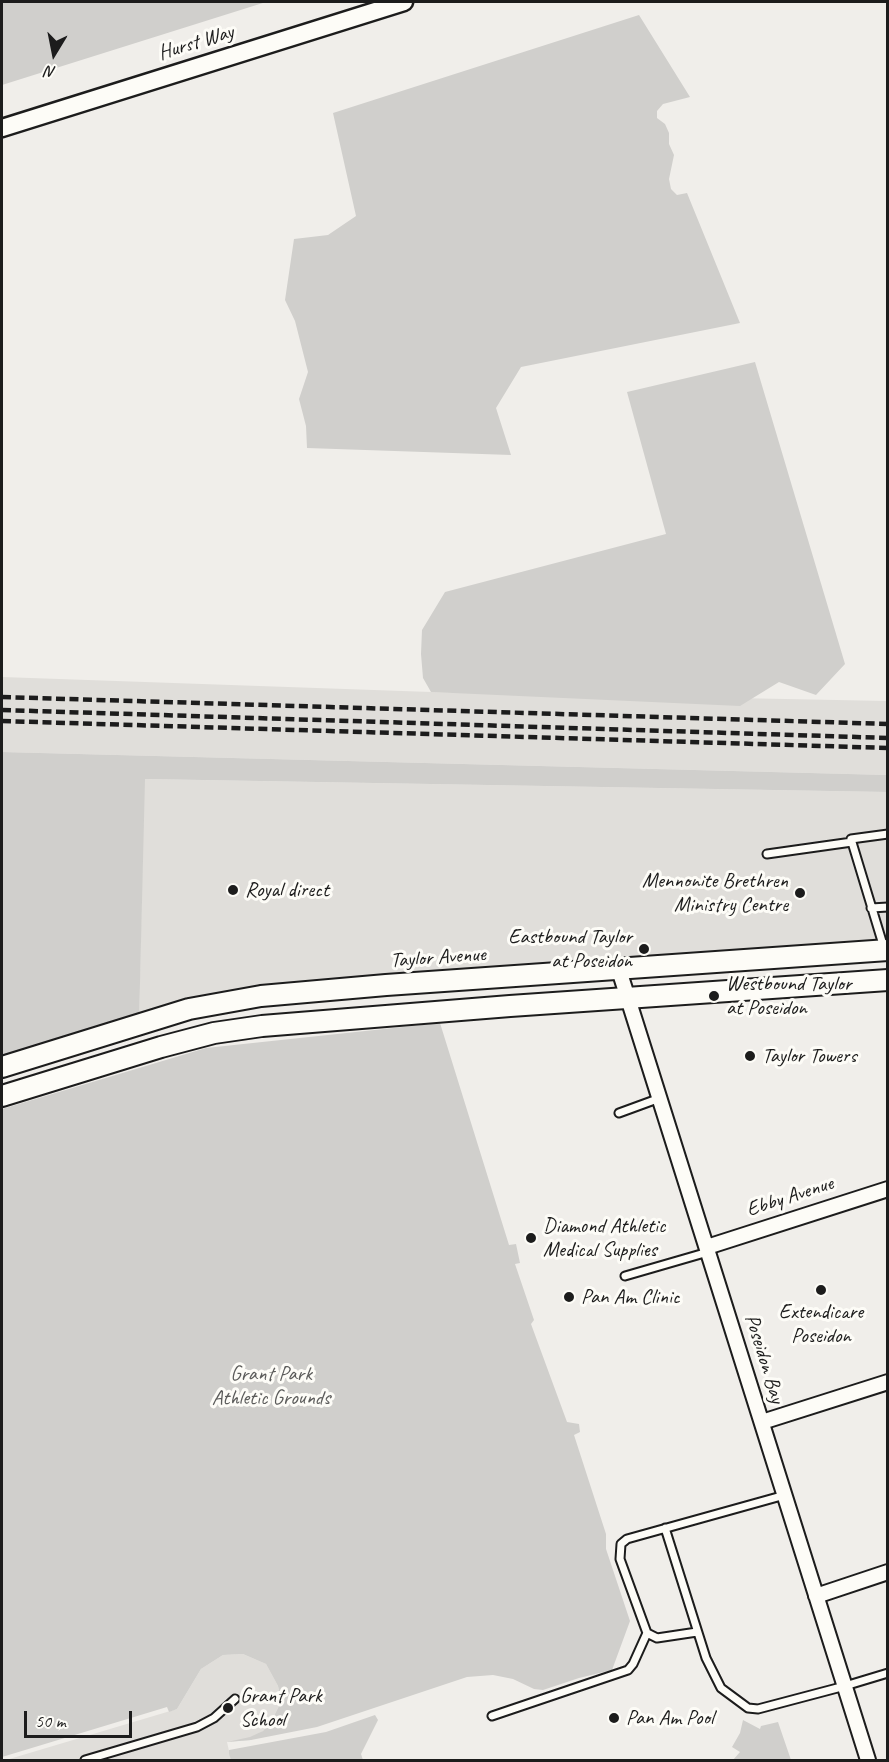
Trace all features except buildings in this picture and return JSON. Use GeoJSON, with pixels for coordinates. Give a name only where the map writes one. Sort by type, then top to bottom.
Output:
{"type":"FeatureCollection","features":[{"type":"Feature","properties":{"kind":"main road","name":"Taylor Avenue"},"geometry":{"type":"LineString","coordinates":[[2,1067],[171,1014],[253,997],[386,985],[886,950]]}},
{"type":"Feature","properties":{"kind":"main road"},"geometry":{"type":"LineString","coordinates":[[2,1096],[161,1047],[214,1033],[243,1029],[353,1018],[888,980]]}},
{"type":"Feature","properties":{"kind":"street","name":"Hurst Way"},"geometry":{"type":"LineString","coordinates":[[2,128],[404,2]]}},
{"type":"Feature","properties":{"kind":"street","name":"Poseidon Bay"},"geometry":{"type":"LineString","coordinates":[[620,970],[868,1761]]}},
{"type":"Feature","properties":{"kind":"street","name":"Ebby Avenue"},"geometry":{"type":"LineString","coordinates":[[707,1249],[888,1189]]}},
{"type":"Feature","properties":{"kind":"street"},"geometry":{"type":"LineString","coordinates":[[762,1422],[888,1382]]}},
{"type":"Feature","properties":{"kind":"street"},"geometry":{"type":"LineString","coordinates":[[816,1596],[888,1572]]}},
{"type":"Feature","properties":{"kind":"lane"},"geometry":{"type":"LineString","coordinates":[[886,950],[851,839],[888,834]]}},
{"type":"Feature","properties":{"kind":"lane"},"geometry":{"type":"LineString","coordinates":[[767,854],[852,842]]}},
{"type":"Feature","properties":{"kind":"lane"},"geometry":{"type":"LineString","coordinates":[[872,908],[888,907]]}},
{"type":"Feature","properties":{"kind":"lane"},"geometry":{"type":"LineString","coordinates":[[619,1113],[660,1098]]}},
{"type":"Feature","properties":{"kind":"lane"},"geometry":{"type":"LineString","coordinates":[[625,1276],[707,1249]]}},
{"type":"Feature","properties":{"kind":"lane"},"geometry":{"type":"LineString","coordinates":[[697,1632],[657,1638],[648,1633],[620,1558],[621,1544],[627,1539],[785,1495]]}},
{"type":"Feature","properties":{"kind":"lane"},"geometry":{"type":"LineString","coordinates":[[665,1528],[706,1658],[721,1688],[748,1708],[758,1709],[888,1672]]}},
{"type":"Feature","properties":{"kind":"lane"},"geometry":{"type":"LineString","coordinates":[[492,1716],[628,1670],[648,1633]]}},
{"type":"Feature","properties":{"kind":"lane"},"geometry":{"type":"LineString","coordinates":[[85,1761],[197,1727],[214,1718],[236,1699]]}},
{"type":"Feature","properties":{"kind":"shaded area"},"geometry":{"type":"Polygon","coordinates":[[[2,677],[431,692],[887,701],[887,775],[2,752],[2,677]]]}},
{"type":"Feature","properties":{"kind":"shaded area"},"geometry":{"type":"Polygon","coordinates":[[[144,779],[887,792],[887,950],[386,985],[139,1024],[144,779]]]}},
{"type":"Feature","properties":{"kind":"shaded area","name":"Grant Park School"},"geometry":{"type":"Polygon","coordinates":[[[243,1654],[266,1664],[278,1686],[279,1706],[263,1731],[251,1740],[227,1742],[231,1760],[6,1760],[177,1709],[201,1669],[223,1655],[243,1654]]]}},
{"type":"Feature","properties":{"kind":"green space"},"geometry":{"type":"Polygon","coordinates":[[[2,2],[266,2],[2,85],[2,2]]]}},
{"type":"Feature","properties":{"kind":"green space"},"geometry":{"type":"Polygon","coordinates":[[[639,15],[690,97],[663,104],[657,111],[657,118],[665,124],[669,133],[669,144],[674,155],[669,179],[671,189],[677,195],[687,193],[740,323],[521,367],[496,408],[511,455],[307,448],[306,426],[299,399],[308,372],[295,321],[285,300],[294,239],[328,235],[356,216],[333,113],[639,15]]]}},
{"type":"Feature","properties":{"kind":"green space"},"geometry":{"type":"Polygon","coordinates":[[[755,362],[845,664],[816,695],[779,682],[740,706],[431,692],[423,678],[422,630],[445,592],[666,534],[627,392],[755,362]]]}},
{"type":"Feature","properties":{"kind":"green space"},"geometry":{"type":"Polygon","coordinates":[[[2,752],[887,775],[887,792],[145,779],[139,1024],[2,1067],[2,752]]]}},
{"type":"Feature","properties":{"kind":"green space","name":"Grant Park Athletic Grounds"},"geometry":{"type":"Polygon","coordinates":[[[440,1023],[509,1245],[516,1244],[520,1263],[515,1264],[534,1320],[531,1324],[567,1422],[579,1424],[580,1432],[574,1435],[606,1534],[606,1549],[630,1621],[612,1670],[543,1690],[534,1689],[513,1679],[493,1675],[467,1677],[317,1727],[251,1740],[227,1742],[250,1737],[263,1731],[279,1706],[280,1695],[278,1686],[266,1664],[243,1654],[223,1655],[201,1669],[177,1709],[169,1712],[167,1707],[2,1757],[2,1109],[206,1048],[440,1023]]]}},
{"type":"Feature","properties":{"kind":"green space"},"geometry":{"type":"Polygon","coordinates":[[[375,1715],[378,1720],[361,1754],[363,1760],[231,1760],[229,1754],[229,1750],[326,1732],[375,1715]]]}},
{"type":"Feature","properties":{"kind":"green space"},"geometry":{"type":"Polygon","coordinates":[[[743,1720],[760,1729],[761,1726],[778,1722],[791,1760],[733,1760],[740,1752],[732,1747],[740,1733],[743,1720]]]}},
{"type":"Feature","properties":{"kind":"railway"},"geometry":{"type":"LineString","coordinates":[[2,697],[888,724]]}},
{"type":"Feature","properties":{"kind":"railway"},"geometry":{"type":"LineString","coordinates":[[2,710],[888,738]]}},
{"type":"Feature","properties":{"kind":"railway"},"geometry":{"type":"LineString","coordinates":[[2,721],[888,748]]}},
{"type":"Feature","properties":{"kind":"place","name":"Royal direct"},"geometry":{"type":"Point","coordinates":[233,890]}},
{"type":"Feature","properties":{"kind":"place","name":"Mennonite Brethren Ministry Centre"},"geometry":{"type":"Point","coordinates":[800,893]}},
{"type":"Feature","properties":{"kind":"place","name":"Eastbound Taylor at Poseidon"},"geometry":{"type":"Point","coordinates":[644,949]}},
{"type":"Feature","properties":{"kind":"place","name":"Westbound Taylor at Poseidon"},"geometry":{"type":"Point","coordinates":[714,996]}},
{"type":"Feature","properties":{"kind":"place","name":"Taylor Towers"},"geometry":{"type":"Point","coordinates":[750,1056]}},
{"type":"Feature","properties":{"kind":"place","name":"Diamond Athletic Medical Supplies"},"geometry":{"type":"Point","coordinates":[531,1238]}},
{"type":"Feature","properties":{"kind":"place","name":"Extendicare Poseidon"},"geometry":{"type":"Point","coordinates":[821,1290]}},
{"type":"Feature","properties":{"kind":"place","name":"Pan Am Clinic"},"geometry":{"type":"Point","coordinates":[569,1297]}},
{"type":"Feature","properties":{"kind":"place","name":"Grant Park School"},"geometry":{"type":"Point","coordinates":[228,1708]}},
{"type":"Feature","properties":{"kind":"place","name":"Pan Am Pool"},"geometry":{"type":"Point","coordinates":[614,1718]}}]}
